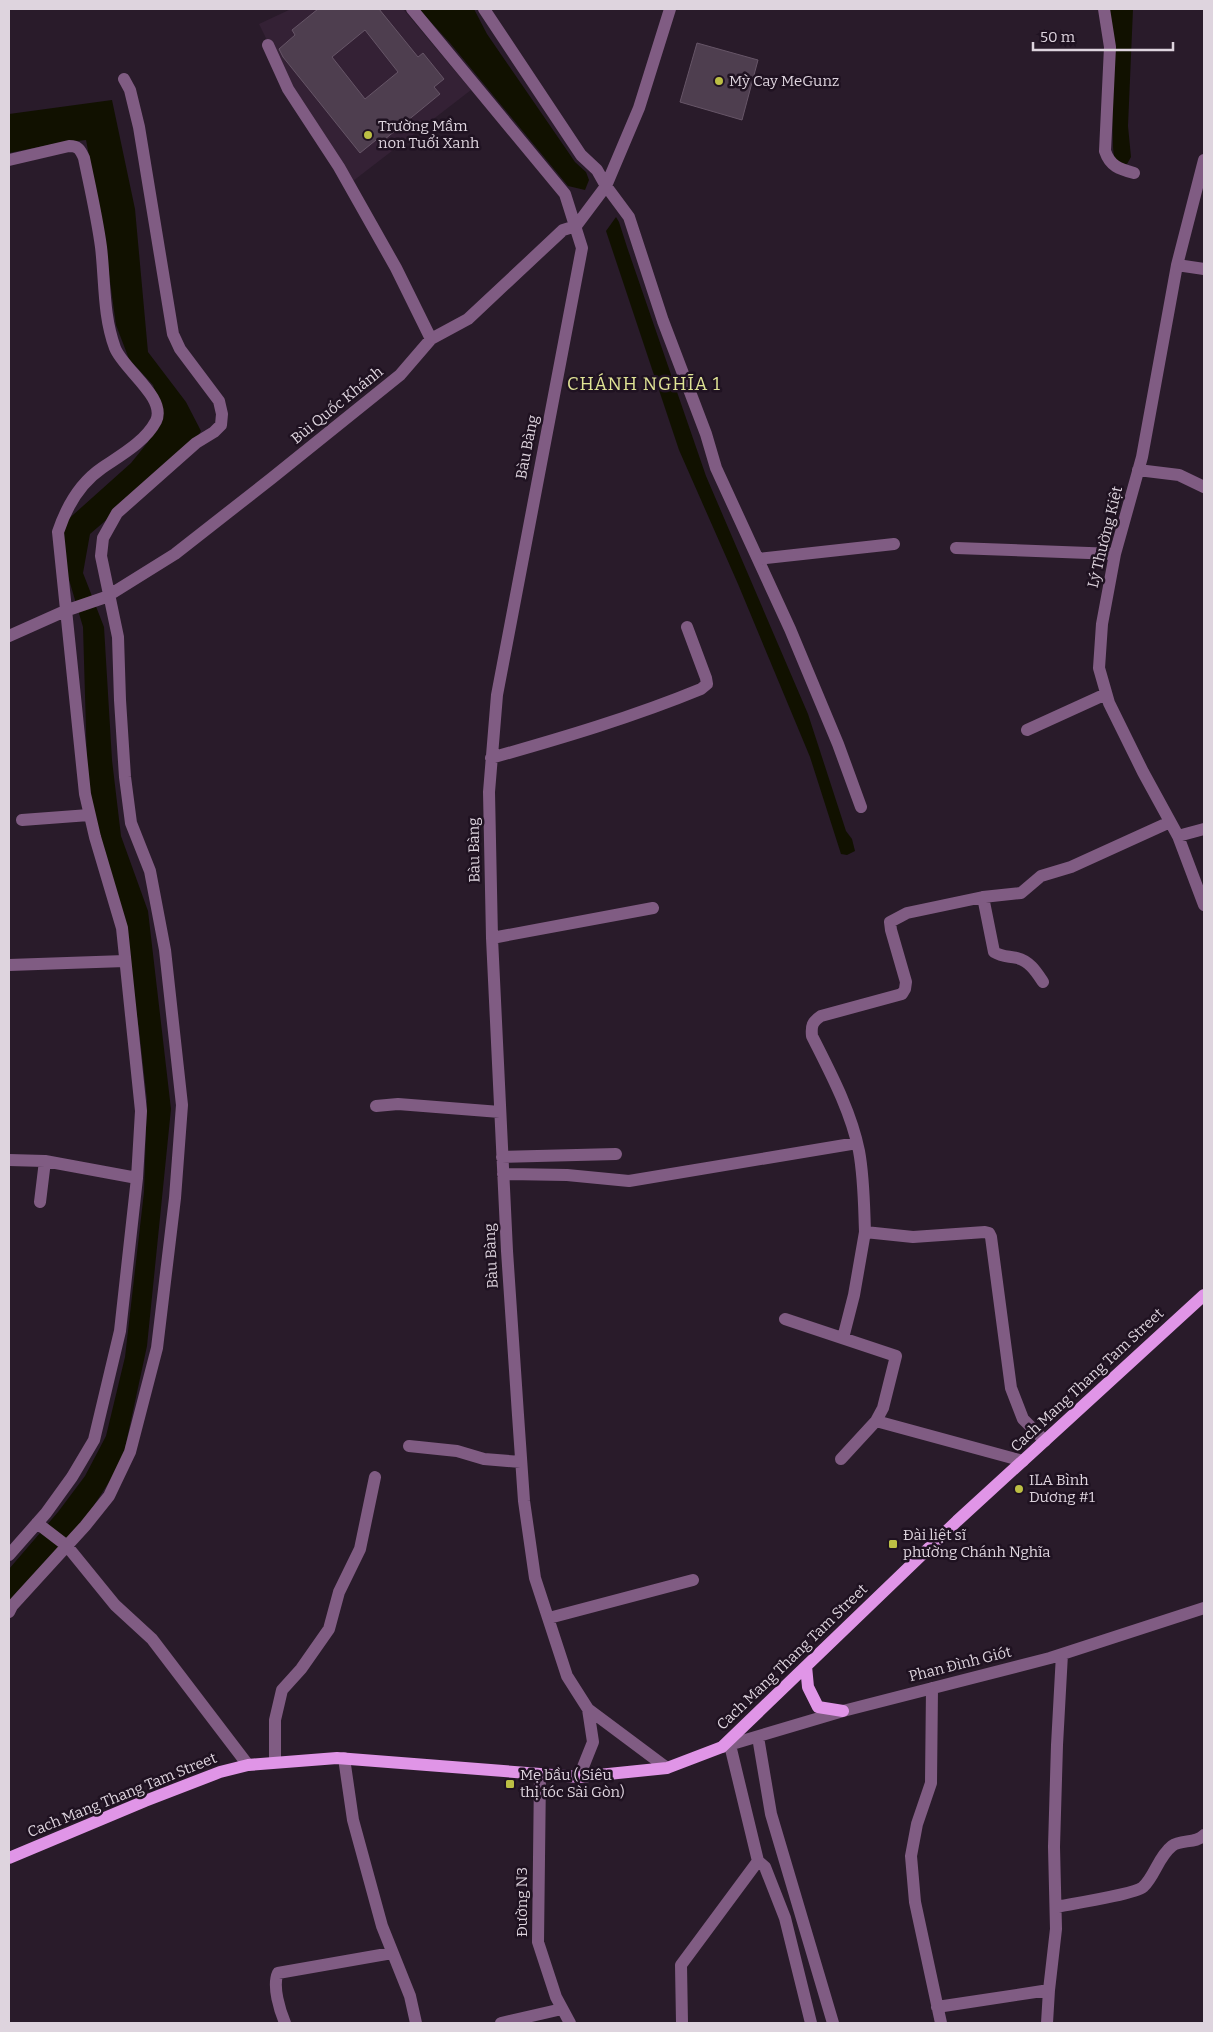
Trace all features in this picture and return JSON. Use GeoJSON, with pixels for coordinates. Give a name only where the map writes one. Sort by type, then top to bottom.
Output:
{"type":"FeatureCollection","features":[{"type":"Feature","properties":{"kind":"main road","name":"Cach Mang Thang Tam Street"},"geometry":{"type":"LineString","coordinates":[[9,1858],[220,1772],[248,1765],[344,1758],[578,1777],[667,1768],[726,1746],[957,1521],[1204,1296]]}},
{"type":"Feature","properties":{"kind":"main road"},"geometry":{"type":"LineString","coordinates":[[806,1666],[808,1687],[818,1707],[843,1711]]}},
{"type":"Feature","properties":{"kind":"street","name":"Bàu Bàng"},"geometry":{"type":"LineString","coordinates":[[412,9],[565,194],[582,248],[497,695],[489,792],[492,938],[502,1156],[524,1501],[535,1578],[567,1676],[588,1709]]}},
{"type":"Feature","properties":{"kind":"street"},"geometry":{"type":"LineString","coordinates":[[484,9],[580,155],[597,170],[606,186],[630,217],[663,321],[706,434],[716,468],[790,629],[834,735],[861,807]]}},
{"type":"Feature","properties":{"kind":"street"},"geometry":{"type":"LineString","coordinates":[[576,226],[606,186],[639,108],[670,9]]}},
{"type":"Feature","properties":{"kind":"street"},"geometry":{"type":"LineString","coordinates":[[1104,9],[1110,48],[1106,151],[1108,161],[1118,169],[1134,173]]}},
{"type":"Feature","properties":{"kind":"street"},"geometry":{"type":"LineString","coordinates":[[268,45],[288,89],[340,167],[391,260],[431,339]]}},
{"type":"Feature","properties":{"kind":"street"},"geometry":{"type":"LineString","coordinates":[[9,1612],[12,1606],[67,1546],[109,1496],[130,1452],[156,1348],[175,1198],[182,1105],[162,933],[150,871],[131,823],[124,767],[118,637],[101,556],[102,538],[117,513],[196,443],[214,432],[221,425],[222,414],[219,401],[180,349],[172,334],[139,127],[130,90],[124,79]]}},
{"type":"Feature","properties":{"kind":"street"},"geometry":{"type":"LineString","coordinates":[[9,160],[69,146],[76,146],[80,149],[84,158],[101,247],[104,297],[116,349],[123,363],[150,392],[158,413],[157,420],[148,433],[118,458],[101,469],[74,498],[65,512],[58,532],[68,610],[85,794],[89,815],[122,928],[141,1111],[137,1178],[120,1331],[94,1440],[72,1477],[37,1523],[9,1555]]}},
{"type":"Feature","properties":{"kind":"street","name":"Lý Thường Kiệt"},"geometry":{"type":"LineString","coordinates":[[1204,160],[1177,265],[1138,470],[1115,554],[1102,624],[1099,668],[1109,703],[1143,772],[1178,836],[1204,904]]}},
{"type":"Feature","properties":{"kind":"street","name":"Bùi Quốc Khánh"},"geometry":{"type":"LineString","coordinates":[[68,610],[108,596],[174,554],[400,375],[431,339],[468,319],[563,230],[576,226]]}},
{"type":"Feature","properties":{"kind":"street"},"geometry":{"type":"LineString","coordinates":[[1177,265],[1204,269]]}},
{"type":"Feature","properties":{"kind":"street"},"geometry":{"type":"LineString","coordinates":[[1138,470],[1178,475],[1204,487]]}},
{"type":"Feature","properties":{"kind":"street"},"geometry":{"type":"LineString","coordinates":[[758,559],[894,544]]}},
{"type":"Feature","properties":{"kind":"street"},"geometry":{"type":"LineString","coordinates":[[956,548],[1115,554]]}},
{"type":"Feature","properties":{"kind":"street"},"geometry":{"type":"LineString","coordinates":[[9,636],[68,610]]}},
{"type":"Feature","properties":{"kind":"street"},"geometry":{"type":"LineString","coordinates":[[491,758],[648,710],[701,689],[707,684],[706,678],[686,627]]}},
{"type":"Feature","properties":{"kind":"street"},"geometry":{"type":"LineString","coordinates":[[1027,730],[1106,694]]}},
{"type":"Feature","properties":{"kind":"street"},"geometry":{"type":"LineString","coordinates":[[22,820],[89,815]]}},
{"type":"Feature","properties":{"kind":"street"},"geometry":{"type":"LineString","coordinates":[[843,1338],[854,1294],[865,1232],[864,1184],[857,1143],[831,1074],[812,1036],[811,1027],[814,1020],[820,1016],[902,994],[906,982],[891,930],[890,922],[894,918],[907,913],[983,896],[1021,893],[1041,876],[1071,867],[1170,822]]}},
{"type":"Feature","properties":{"kind":"street"},"geometry":{"type":"LineString","coordinates":[[1178,836],[1204,829]]}},
{"type":"Feature","properties":{"kind":"street"},"geometry":{"type":"LineString","coordinates":[[983,896],[994,952],[1002,957],[1019,958],[1033,968],[1043,982]]}},
{"type":"Feature","properties":{"kind":"street"},"geometry":{"type":"LineString","coordinates":[[492,938],[653,908]]}},
{"type":"Feature","properties":{"kind":"street"},"geometry":{"type":"LineString","coordinates":[[9,965],[125,961]]}},
{"type":"Feature","properties":{"kind":"street"},"geometry":{"type":"LineString","coordinates":[[376,1106],[398,1104],[500,1112]]}},
{"type":"Feature","properties":{"kind":"street"},"geometry":{"type":"LineString","coordinates":[[503,1174],[568,1175],[629,1181],[857,1143]]}},
{"type":"Feature","properties":{"kind":"street"},"geometry":{"type":"LineString","coordinates":[[502,1156],[616,1154]]}},
{"type":"Feature","properties":{"kind":"street"},"geometry":{"type":"LineString","coordinates":[[9,1160],[45,1161],[137,1178]]}},
{"type":"Feature","properties":{"kind":"street"},"geometry":{"type":"LineString","coordinates":[[40,1202],[45,1161]]}},
{"type":"Feature","properties":{"kind":"street"},"geometry":{"type":"LineString","coordinates":[[865,1232],[913,1237],[989,1234],[1011,1388],[1023,1419],[1045,1442]]}},
{"type":"Feature","properties":{"kind":"street"},"geometry":{"type":"LineString","coordinates":[[786,1319],[896,1356],[883,1408],[876,1422],[841,1459]]}},
{"type":"Feature","properties":{"kind":"street"},"geometry":{"type":"LineString","coordinates":[[876,1422],[1023,1461]]}},
{"type":"Feature","properties":{"kind":"street"},"geometry":{"type":"LineString","coordinates":[[409,1446],[457,1451],[484,1459],[521,1462]]}},
{"type":"Feature","properties":{"kind":"street"},"geometry":{"type":"LineString","coordinates":[[275,1762],[275,1720],[282,1690],[301,1669],[329,1628],[340,1592],[360,1549],[374,1477]]}},
{"type":"Feature","properties":{"kind":"street"},"geometry":{"type":"LineString","coordinates":[[37,1523],[67,1546],[115,1605],[152,1639],[248,1765]]}},
{"type":"Feature","properties":{"kind":"street"},"geometry":{"type":"LineString","coordinates":[[549,1618],[693,1580]]}},
{"type":"Feature","properties":{"kind":"street","name":"Phan Đình Giót"},"geometry":{"type":"LineString","coordinates":[[726,1746],[843,1711],[1062,1654],[1204,1608]]}},
{"type":"Feature","properties":{"kind":"street"},"geometry":{"type":"LineString","coordinates":[[1047,2023],[1056,1928],[1054,1847],[1062,1654]]}},
{"type":"Feature","properties":{"kind":"street"},"geometry":{"type":"LineString","coordinates":[[932,1688],[931,1783],[917,1824],[911,1856],[915,1902],[940,2023]]}},
{"type":"Feature","properties":{"kind":"street"},"geometry":{"type":"LineString","coordinates":[[588,1709],[667,1768]]}},
{"type":"Feature","properties":{"kind":"street"},"geometry":{"type":"LineString","coordinates":[[578,1777],[593,1742],[588,1709]]}},
{"type":"Feature","properties":{"kind":"street"},"geometry":{"type":"LineString","coordinates":[[758,1737],[771,1814],[833,2023]]}},
{"type":"Feature","properties":{"kind":"street"},"geometry":{"type":"LineString","coordinates":[[726,1746],[758,1861],[765,1867],[785,1918],[812,2023]]}},
{"type":"Feature","properties":{"kind":"street"},"geometry":{"type":"LineString","coordinates":[[344,1758],[353,1820],[382,1926],[410,1996],[416,2023]]}},
{"type":"Feature","properties":{"kind":"street","name":"Đường N3"},"geometry":{"type":"LineString","coordinates":[[540,1775],[538,1942],[556,1996],[570,2023]]}},
{"type":"Feature","properties":{"kind":"street"},"geometry":{"type":"LineString","coordinates":[[1056,1907],[1116,1894],[1132,1893],[1141,1889],[1148,1882],[1168,1850],[1174,1844],[1200,1840],[1204,1835]]}},
{"type":"Feature","properties":{"kind":"street"},"geometry":{"type":"LineString","coordinates":[[682,2023],[681,1965],[758,1861]]}},
{"type":"Feature","properties":{"kind":"street"},"geometry":{"type":"LineString","coordinates":[[286,2023],[277,1993],[276,1980],[278,1973],[392,1953]]}},
{"type":"Feature","properties":{"kind":"street"},"geometry":{"type":"LineString","coordinates":[[937,2007],[1049,1990]]}},
{"type":"Feature","properties":{"kind":"street"},"geometry":{"type":"LineString","coordinates":[[501,2023],[562,2009]]}},
{"type":"Feature","properties":{"kind":"shaded area","name":"Trường Mầm non Tuổi Xanh"},"geometry":{"type":"Polygon","coordinates":[[[291,9],[403,9],[471,90],[353,181],[291,89],[259,24],[291,9]]]}},
{"type":"Feature","properties":{"kind":"shaded area"},"geometry":{"type":"Polygon","coordinates":[[[419,9],[474,9],[487,34],[575,162],[586,172],[589,180],[585,190],[568,186],[450,43],[419,9]]]}},
{"type":"Feature","properties":{"kind":"shaded area"},"geometry":{"type":"Polygon","coordinates":[[[1108,9],[1133,9],[1128,126],[1131,157],[1127,164],[1120,165],[1114,157],[1113,147],[1108,9]]]}},
{"type":"Feature","properties":{"kind":"shaded area"},"geometry":{"type":"Polygon","coordinates":[[[112,100],[135,209],[148,352],[186,402],[201,431],[192,446],[90,534],[83,573],[104,627],[112,760],[121,836],[148,911],[171,1109],[147,1346],[122,1462],[78,1530],[9,1606],[9,1569],[58,1512],[85,1476],[106,1436],[125,1357],[144,1192],[147,1100],[139,1030],[122,912],[88,797],[83,627],[62,556],[64,523],[131,463],[148,442],[163,413],[153,385],[129,359],[116,325],[102,223],[86,140],[53,144],[9,153],[9,114],[112,100]]]}},
{"type":"Feature","properties":{"kind":"shaded area"},"geometry":{"type":"Polygon","coordinates":[[[616,217],[706,476],[808,714],[846,831],[852,839],[855,851],[847,855],[841,854],[810,757],[738,584],[679,450],[606,231],[616,217]]]}},
{"type":"Feature","properties":{"kind":"building"},"geometry":{"type":"Polygon","coordinates":[[[318,9],[379,9],[418,57],[423,53],[444,79],[434,87],[440,94],[379,144],[376,140],[360,153],[283,57],[279,49],[295,35],[292,30],[318,9]],[[365,30],[332,57],[365,99],[398,72],[365,30]]]}},
{"type":"Feature","properties":{"kind":"building","name":"Mỳ Cay MeGunz"},"geometry":{"type":"Polygon","coordinates":[[[697,43],[758,60],[742,120],[680,102],[697,43]]]}},
{"type":"Feature","properties":{"kind":"place","name":"Mỳ Cay MeGunz"},"geometry":{"type":"Point","coordinates":[719,81]}},
{"type":"Feature","properties":{"kind":"place","name":"Trường Mầm non Tuổi Xanh"},"geometry":{"type":"Point","coordinates":[368,135]}},
{"type":"Feature","properties":{"kind":"place","name":"ILA Bình Dương #1"},"geometry":{"type":"Point","coordinates":[1019,1489]}},
{"type":"Feature","properties":{"kind":"place","name":"Đài liệt sĩ phường Chánh Nghĩa"},"geometry":{"type":"Point","coordinates":[893,1544]}},
{"type":"Feature","properties":{"kind":"place","name":"Mẹ bầu ( Siêu thị tóc Sài Gòn)"},"geometry":{"type":"Point","coordinates":[510,1784]}},
{"type":"Feature","properties":{"kind":"district","name":"CHÁNH NGHĨA 1"},"geometry":{"type":"Point","coordinates":[644,384]}}]}
